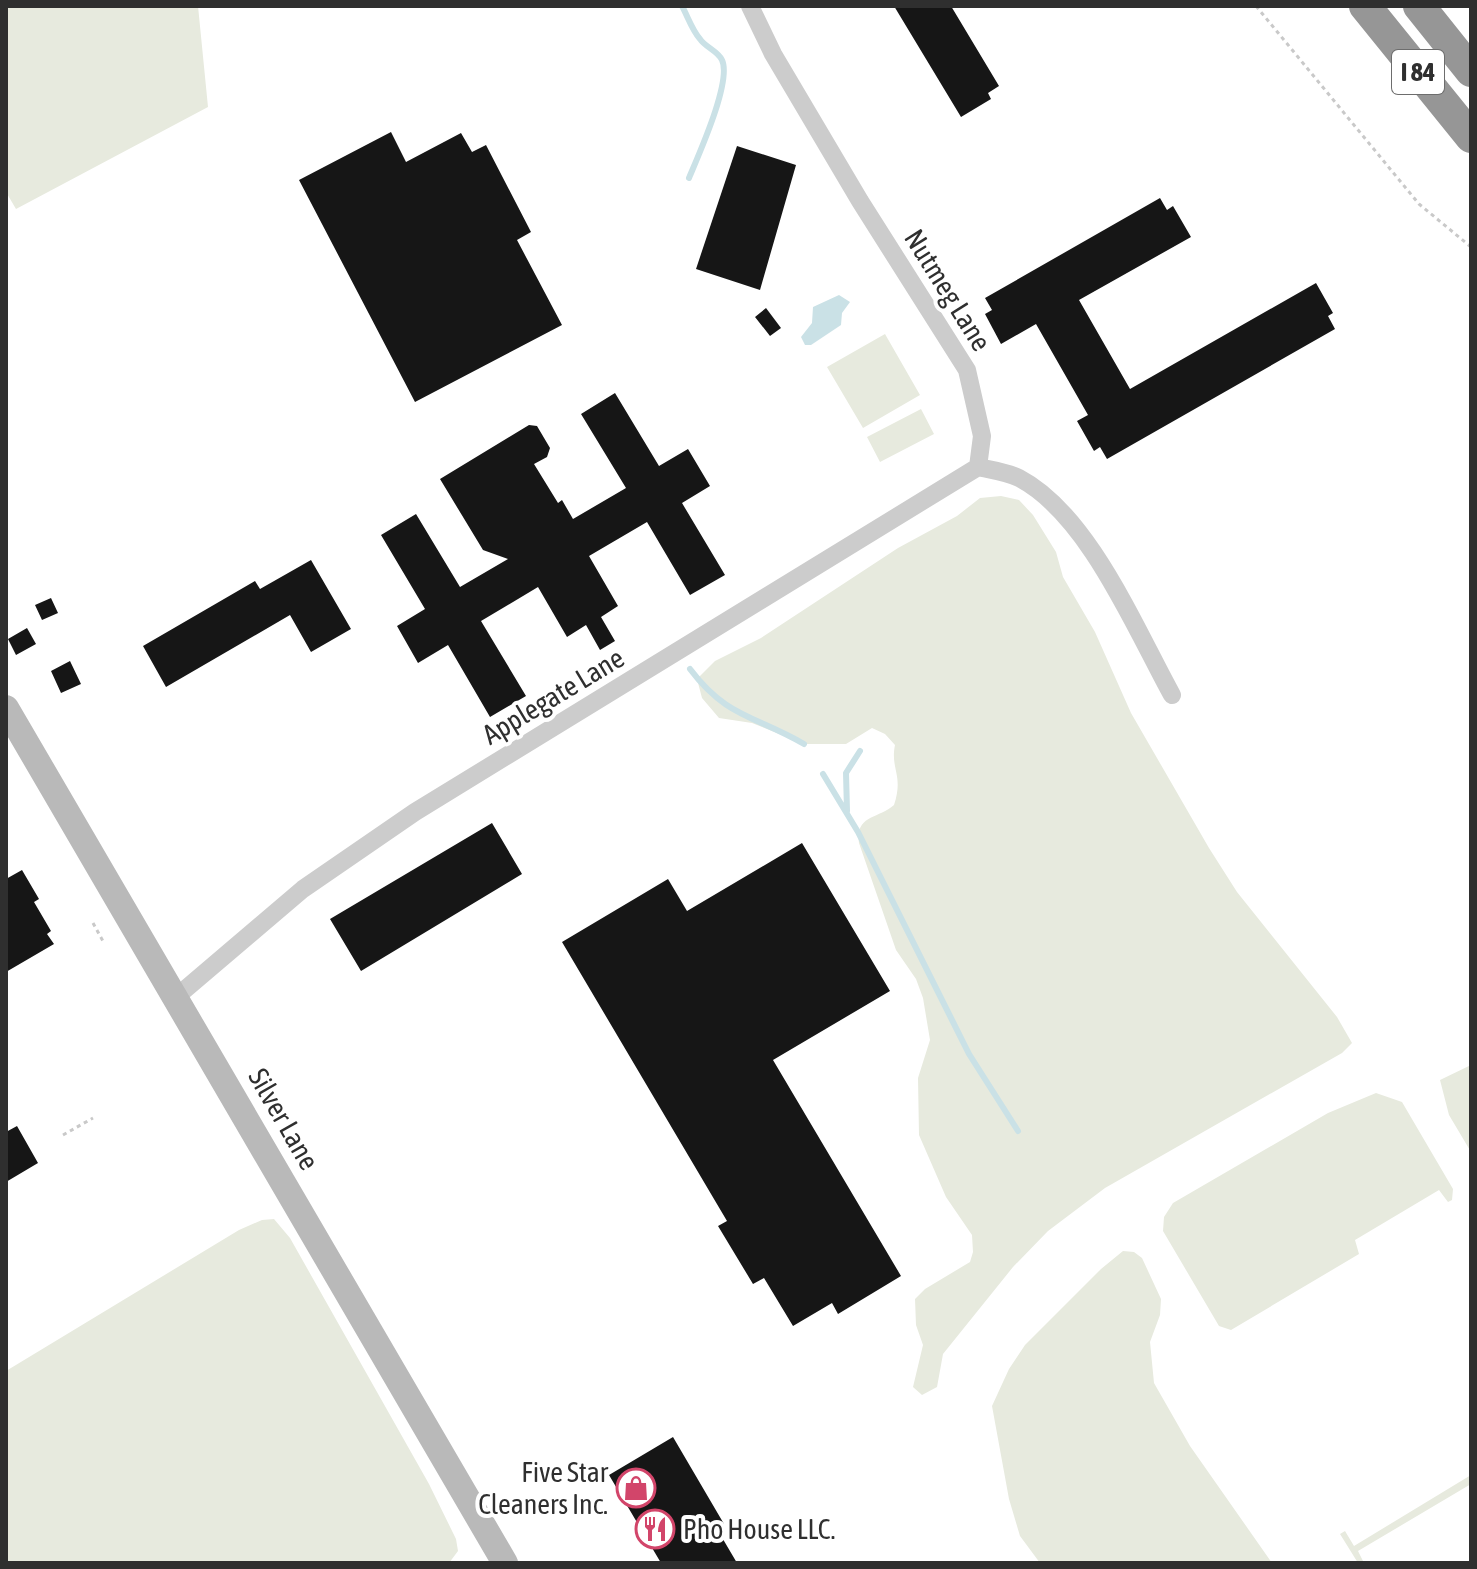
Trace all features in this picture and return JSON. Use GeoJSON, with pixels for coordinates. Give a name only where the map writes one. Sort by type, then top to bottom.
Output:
{"type":"FeatureCollection","features":[{"type":"Feature","properties":{"kind":"highway","name":"I 84"},"geometry":{"type":"LineString","coordinates":[[1365,6],[1471,137]]}},
{"type":"Feature","properties":{"kind":"highway"},"geometry":{"type":"LineString","coordinates":[[1419,6],[1471,71]]}},
{"type":"Feature","properties":{"kind":"highway"},"geometry":{"type":"LineString","coordinates":[[1445,6],[1471,39]]}},
{"type":"Feature","properties":{"kind":"main road","name":"Silver Lane"},"geometry":{"type":"LineString","coordinates":[[6,708],[505,1563]]}},
{"type":"Feature","properties":{"kind":"street","name":"Nutmeg Lane"},"geometry":{"type":"LineString","coordinates":[[750,6],[773,54],[844,175],[967,370],[982,436],[978,467]]}},
{"type":"Feature","properties":{"kind":"street"},"geometry":{"type":"LineString","coordinates":[[978,467],[1017,476],[1051,499],[1084,538],[1172,695]]}},
{"type":"Feature","properties":{"kind":"street","name":"Applegate Lane"},"geometry":{"type":"LineString","coordinates":[[175,998],[303,889],[415,812],[978,467]]}},
{"type":"Feature","properties":{"kind":"path"},"geometry":{"type":"LineString","coordinates":[[1256,6],[1419,204],[1471,247]]}},
{"type":"Feature","properties":{"kind":"path"},"geometry":{"type":"LineString","coordinates":[[93,923],[104,943]]}},
{"type":"Feature","properties":{"kind":"path"},"geometry":{"type":"LineString","coordinates":[[63,1135],[93,1118]]}},
{"type":"Feature","properties":{"kind":"shaded area"},"geometry":{"type":"Polygon","coordinates":[[[6,6],[198,6],[208,107],[16,209],[6,192],[6,6]]]}},
{"type":"Feature","properties":{"kind":"shaded area"},"geometry":{"type":"Polygon","coordinates":[[[885,334],[920,395],[863,428],[827,367],[885,334]]]}},
{"type":"Feature","properties":{"kind":"shaded area"},"geometry":{"type":"Polygon","coordinates":[[[921,409],[934,434],[880,462],[867,437],[921,409]]]}},
{"type":"Feature","properties":{"kind":"shaded area"},"geometry":{"type":"Polygon","coordinates":[[[1001,496],[1019,500],[1033,515],[1056,552],[1063,577],[1095,632],[1131,713],[1209,848],[1237,892],[1337,1017],[1352,1043],[1342,1053],[1105,1188],[1048,1231],[1013,1267],[943,1354],[937,1387],[922,1395],[913,1387],[923,1345],[916,1325],[915,1299],[925,1289],[970,1262],[973,1252],[972,1235],[946,1197],[919,1135],[918,1078],[930,1040],[923,998],[916,979],[896,950],[859,843],[864,822],[894,805],[898,786],[895,745],[885,734],[872,728],[846,744],[804,744],[752,723],[719,718],[702,698],[697,679],[715,661],[761,638],[898,548],[957,516],[980,498],[1001,496]]]}},
{"type":"Feature","properties":{"kind":"shaded area"},"geometry":{"type":"Polygon","coordinates":[[[1471,1065],[1471,1152],[1449,1115],[1440,1080],[1471,1065]]]}},
{"type":"Feature","properties":{"kind":"shaded area"},"geometry":{"type":"Polygon","coordinates":[[[1376,1093],[1402,1102],[1453,1189],[1452,1200],[1448,1202],[1439,1190],[1355,1240],[1359,1254],[1231,1330],[1219,1326],[1163,1231],[1164,1217],[1173,1203],[1328,1113],[1376,1093]]]}},
{"type":"Feature","properties":{"kind":"shaded area"},"geometry":{"type":"Polygon","coordinates":[[[274,1219],[290,1238],[429,1484],[456,1539],[458,1551],[449,1563],[6,1563],[6,1371],[239,1230],[262,1220],[274,1219]]]}},
{"type":"Feature","properties":{"kind":"shaded area"},"geometry":{"type":"Polygon","coordinates":[[[1123,1251],[1134,1252],[1142,1258],[1161,1299],[1160,1315],[1150,1342],[1154,1383],[1190,1446],[1272,1563],[1040,1563],[1020,1536],[1009,1499],[992,1406],[1009,1369],[1025,1345],[1123,1251]]]}},
{"type":"Feature","properties":{"kind":"shaded area"},"geometry":{"type":"Polygon","coordinates":[[[1471,1475],[1471,1484],[1358,1551],[1364,1563],[1358,1563],[1340,1534],[1345,1531],[1354,1546],[1471,1475]]]}},
{"type":"Feature","properties":{"kind":"water"},"geometry":{"type":"Polygon","coordinates":[[[839,295],[850,302],[842,313],[841,325],[811,345],[805,345],[801,337],[812,323],[813,307],[839,295]]]}},
{"type":"Feature","properties":{"kind":"building"},"geometry":{"type":"Polygon","coordinates":[[[894,6],[951,6],[999,86],[988,93],[991,99],[961,117],[894,6]]]}},
{"type":"Feature","properties":{"kind":"building"},"geometry":{"type":"Polygon","coordinates":[[[391,132],[406,162],[461,133],[472,152],[486,145],[531,232],[517,240],[562,325],[415,402],[299,180],[391,132]]]}},
{"type":"Feature","properties":{"kind":"building"},"geometry":{"type":"Polygon","coordinates":[[[737,146],[796,165],[760,290],[696,269],[737,146]]]}},
{"type":"Feature","properties":{"kind":"building"},"geometry":{"type":"Polygon","coordinates":[[[1160,198],[1167,210],[1173,206],[1191,237],[1079,300],[1130,389],[1316,283],[1333,313],[1328,316],[1335,329],[1107,459],[1100,447],[1094,451],[1077,421],[1088,415],[1036,324],[1001,344],[985,314],[992,310],[985,298],[1160,198]]]}},
{"type":"Feature","properties":{"kind":"building"},"geometry":{"type":"Polygon","coordinates":[[[766,308],[781,328],[770,336],[755,317],[766,308]]]}},
{"type":"Feature","properties":{"kind":"building"},"geometry":{"type":"Polygon","coordinates":[[[615,393],[659,466],[688,449],[710,486],[682,503],[725,575],[690,595],[647,522],[589,556],[618,606],[601,617],[615,641],[600,650],[586,625],[567,637],[538,587],[481,621],[526,696],[490,717],[448,645],[418,663],[397,626],[425,609],[381,535],[416,514],[460,587],[508,559],[483,550],[440,479],[529,425],[537,426],[550,448],[547,457],[534,464],[558,503],[562,500],[573,519],[626,488],[581,414],[615,393]]]}},
{"type":"Feature","properties":{"kind":"building"},"geometry":{"type":"Polygon","coordinates":[[[311,560],[351,629],[311,652],[290,615],[166,687],[143,646],[255,581],[260,589],[311,560]]]}},
{"type":"Feature","properties":{"kind":"building"},"geometry":{"type":"Polygon","coordinates":[[[51,598],[58,613],[42,620],[35,605],[51,598]]]}},
{"type":"Feature","properties":{"kind":"building"},"geometry":{"type":"Polygon","coordinates":[[[27,628],[36,644],[16,655],[8,639],[27,628]]]}},
{"type":"Feature","properties":{"kind":"building"},"geometry":{"type":"Polygon","coordinates":[[[70,661],[81,684],[61,693],[51,671],[70,661]]]}},
{"type":"Feature","properties":{"kind":"building"},"geometry":{"type":"Polygon","coordinates":[[[492,823],[522,874],[361,971],[330,919],[492,823]]]}},
{"type":"Feature","properties":{"kind":"building"},"geometry":{"type":"Polygon","coordinates":[[[802,843],[890,991],[773,1060],[901,1276],[838,1314],[832,1303],[793,1326],[764,1278],[753,1284],[718,1226],[727,1221],[562,942],[668,879],[687,911],[802,843]]]}},
{"type":"Feature","properties":{"kind":"building"},"geometry":{"type":"Polygon","coordinates":[[[22,870],[39,899],[34,902],[51,931],[47,934],[54,944],[6,972],[6,879],[22,870]]]}},
{"type":"Feature","properties":{"kind":"building"},"geometry":{"type":"Polygon","coordinates":[[[17,1126],[38,1163],[6,1182],[6,1132],[17,1126]]]}},
{"type":"Feature","properties":{"kind":"building"},"geometry":{"type":"Polygon","coordinates":[[[673,1437],[724,1524],[717,1529],[737,1563],[661,1563],[609,1475],[673,1437]]]}},
{"type":"Feature","properties":{"kind":"waterway"},"geometry":{"type":"LineString","coordinates":[[682,6],[702,42],[722,60],[724,70],[719,100],[689,178]]}},
{"type":"Feature","properties":{"kind":"waterway"},"geometry":{"type":"LineString","coordinates":[[690,669],[729,707],[804,744]]}},
{"type":"Feature","properties":{"kind":"waterway"},"geometry":{"type":"LineString","coordinates":[[847,811],[846,773],[860,751]]}},
{"type":"Feature","properties":{"kind":"waterway"},"geometry":{"type":"LineString","coordinates":[[823,774],[858,832],[969,1054],[1018,1131]]}},
{"type":"Feature","properties":{"kind":"place","name":"Five Star Cleaners Inc."},"geometry":{"type":"Point","coordinates":[636,1488]}},
{"type":"Feature","properties":{"kind":"place","name":"Pho House LLC."},"geometry":{"type":"Point","coordinates":[655,1529]}}]}
